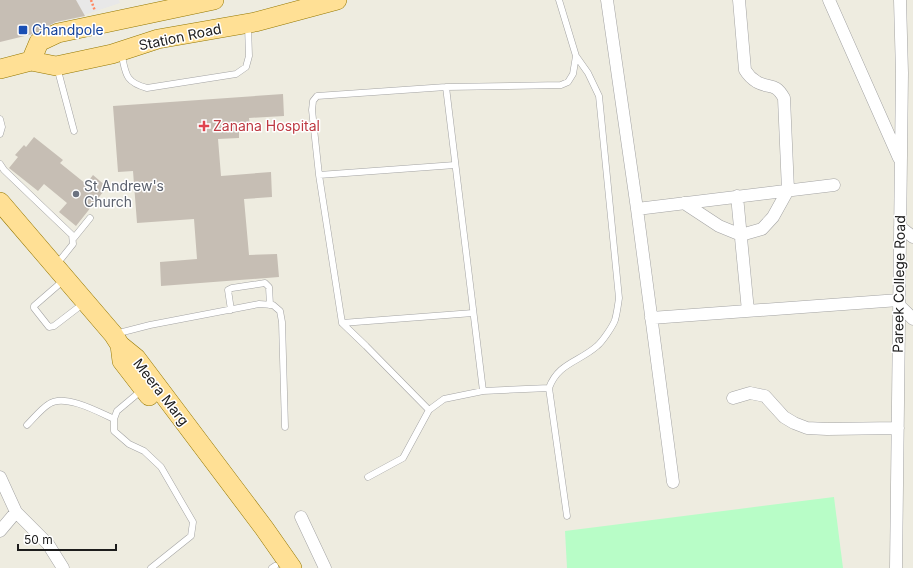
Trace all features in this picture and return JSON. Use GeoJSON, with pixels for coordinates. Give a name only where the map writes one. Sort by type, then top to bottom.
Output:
{"type":"FeatureCollection","features":[{"type":"Feature","properties":{"kind":"main road"},"geometry":{"type":"LineString","coordinates":[[31,61],[39,42],[58,33],[139,7],[214,0]]}},
{"type":"Feature","properties":{"kind":"main road","name":"Station Road"},"geometry":{"type":"LineString","coordinates":[[0,69],[31,61],[56,66],[121,51],[158,39],[248,23],[337,0]]}},
{"type":"Feature","properties":{"kind":"main road"},"geometry":{"type":"LineString","coordinates":[[139,7],[158,39]]}},
{"type":"Feature","properties":{"kind":"main road"},"geometry":{"type":"LineString","coordinates":[[0,202],[116,339]]}},
{"type":"Feature","properties":{"kind":"main road","name":"Meera Marg"},"geometry":{"type":"LineString","coordinates":[[116,339],[122,361],[279,567]]}},
{"type":"Feature","properties":{"kind":"main road","name":"Meera Marg"},"geometry":{"type":"LineString","coordinates":[[116,339],[136,358],[264,528],[279,567]]}},
{"type":"Feature","properties":{"kind":"street"},"geometry":{"type":"LineString","coordinates":[[607,0],[637,208],[673,482]]}},
{"type":"Feature","properties":{"kind":"street"},"geometry":{"type":"LineString","coordinates":[[684,203],[719,226],[741,236],[762,229],[773,217],[788,190],[784,98],[780,91],[774,86],[758,82],[749,76],[745,70],[739,0]]}},
{"type":"Feature","properties":{"kind":"street"},"geometry":{"type":"LineString","coordinates":[[830,0],[901,162]]}},
{"type":"Feature","properties":{"kind":"street","name":"Pareek College Road"},"geometry":{"type":"LineString","coordinates":[[896,568],[901,162],[907,74],[900,0]]}},
{"type":"Feature","properties":{"kind":"street"},"geometry":{"type":"LineString","coordinates":[[637,208],[834,185]]}},
{"type":"Feature","properties":{"kind":"street"},"geometry":{"type":"LineString","coordinates":[[737,196],[748,311]]}},
{"type":"Feature","properties":{"kind":"street"},"geometry":{"type":"LineString","coordinates":[[900,227],[913,237]]}},
{"type":"Feature","properties":{"kind":"street"},"geometry":{"type":"LineString","coordinates":[[651,318],[899,302],[913,319]]}},
{"type":"Feature","properties":{"kind":"street"},"geometry":{"type":"LineString","coordinates":[[733,398],[750,394],[766,396],[784,418],[807,428],[898,428]]}},
{"type":"Feature","properties":{"kind":"street"},"geometry":{"type":"LineString","coordinates":[[0,477],[16,512],[48,544],[63,568]]}},
{"type":"Feature","properties":{"kind":"street"},"geometry":{"type":"LineString","coordinates":[[0,531],[16,512]]}},
{"type":"Feature","properties":{"kind":"street"},"geometry":{"type":"LineString","coordinates":[[301,517],[326,568]]}},
{"type":"Feature","properties":{"kind":"lane"},"geometry":{"type":"LineString","coordinates":[[559,0],[576,56],[588,73],[599,96],[619,298],[615,320],[599,345],[585,355],[571,361],[553,378],[549,388],[566,516]]}},
{"type":"Feature","properties":{"kind":"lane"},"geometry":{"type":"LineString","coordinates":[[121,51],[128,78],[134,84],[147,88],[236,74],[246,67],[250,56],[248,23]]}},
{"type":"Feature","properties":{"kind":"lane"},"geometry":{"type":"LineString","coordinates":[[429,410],[342,323],[319,175],[312,110],[313,101],[317,96],[446,87],[561,85],[568,82],[573,74],[576,56]]}},
{"type":"Feature","properties":{"kind":"lane"},"geometry":{"type":"LineString","coordinates":[[56,66],[74,131]]}},
{"type":"Feature","properties":{"kind":"lane"},"geometry":{"type":"LineString","coordinates":[[446,87],[483,391]]}},
{"type":"Feature","properties":{"kind":"lane"},"geometry":{"type":"LineString","coordinates":[[0,119],[2,127],[0,134]]}},
{"type":"Feature","properties":{"kind":"lane"},"geometry":{"type":"LineString","coordinates":[[0,164],[4,170],[72,235],[73,239],[73,244],[60,272],[34,308],[49,327],[54,326],[86,302]]}},
{"type":"Feature","properties":{"kind":"lane"},"geometry":{"type":"LineString","coordinates":[[319,175],[455,165]]}},
{"type":"Feature","properties":{"kind":"lane"},"geometry":{"type":"LineString","coordinates":[[73,239],[90,218]]}},
{"type":"Feature","properties":{"kind":"lane"},"geometry":{"type":"LineString","coordinates":[[231,310],[228,290],[232,288],[265,283],[269,287],[270,305]]}},
{"type":"Feature","properties":{"kind":"lane"},"geometry":{"type":"LineString","coordinates":[[116,339],[150,325],[259,304],[273,305],[280,311],[282,322],[285,427]]}},
{"type":"Feature","properties":{"kind":"lane"},"geometry":{"type":"LineString","coordinates":[[342,323],[473,312]]}},
{"type":"Feature","properties":{"kind":"lane"},"geometry":{"type":"LineString","coordinates":[[368,476],[403,458],[429,410],[444,399],[483,391],[549,388]]}},
{"type":"Feature","properties":{"kind":"lane"},"geometry":{"type":"LineString","coordinates":[[143,389],[117,411],[114,419],[114,431],[129,444],[144,451],[161,467],[193,522],[191,536],[151,568]]}},
{"type":"Feature","properties":{"kind":"lane"},"geometry":{"type":"LineString","coordinates":[[27,425],[50,402],[66,400],[95,410],[114,419]]}},
{"type":"Feature","properties":{"kind":"green space"},"geometry":{"type":"Polygon","coordinates":[[[834,497],[843,568],[567,568],[565,531],[834,497]]]}},
{"type":"Feature","properties":{"kind":"shaded area"},"geometry":{"type":"Polygon","coordinates":[[[76,0],[119,0],[120,3],[84,15],[76,0]]]}},
{"type":"Feature","properties":{"kind":"building","name":"Chandpole"},"geometry":{"type":"Polygon","coordinates":[[[0,0],[76,0],[85,16],[56,22],[33,34],[0,42],[0,0]]]}},
{"type":"Feature","properties":{"kind":"building"},"geometry":{"type":"Polygon","coordinates":[[[283,94],[284,116],[249,118],[250,126],[239,127],[239,138],[218,139],[221,176],[271,172],[272,197],[244,199],[249,255],[277,254],[279,277],[161,286],[160,262],[197,259],[194,219],[137,223],[133,171],[118,172],[113,106],[283,94]]]}},
{"type":"Feature","properties":{"kind":"building"},"geometry":{"type":"Polygon","coordinates":[[[34,137],[63,160],[60,163],[86,184],[93,175],[107,187],[76,226],[59,212],[67,203],[44,184],[38,191],[9,168],[18,157],[15,155],[24,145],[26,147],[34,137]]]}},
{"type":"Feature","properties":{"kind":"place","name":"Chandpole"},"geometry":{"type":"Point","coordinates":[23,30]}},
{"type":"Feature","properties":{"kind":"place","name":"Zanana Hospital"},"geometry":{"type":"Point","coordinates":[204,126]}},
{"type":"Feature","properties":{"kind":"place","name":"St Andrew's Church"},"geometry":{"type":"Point","coordinates":[76,194]}}]}
